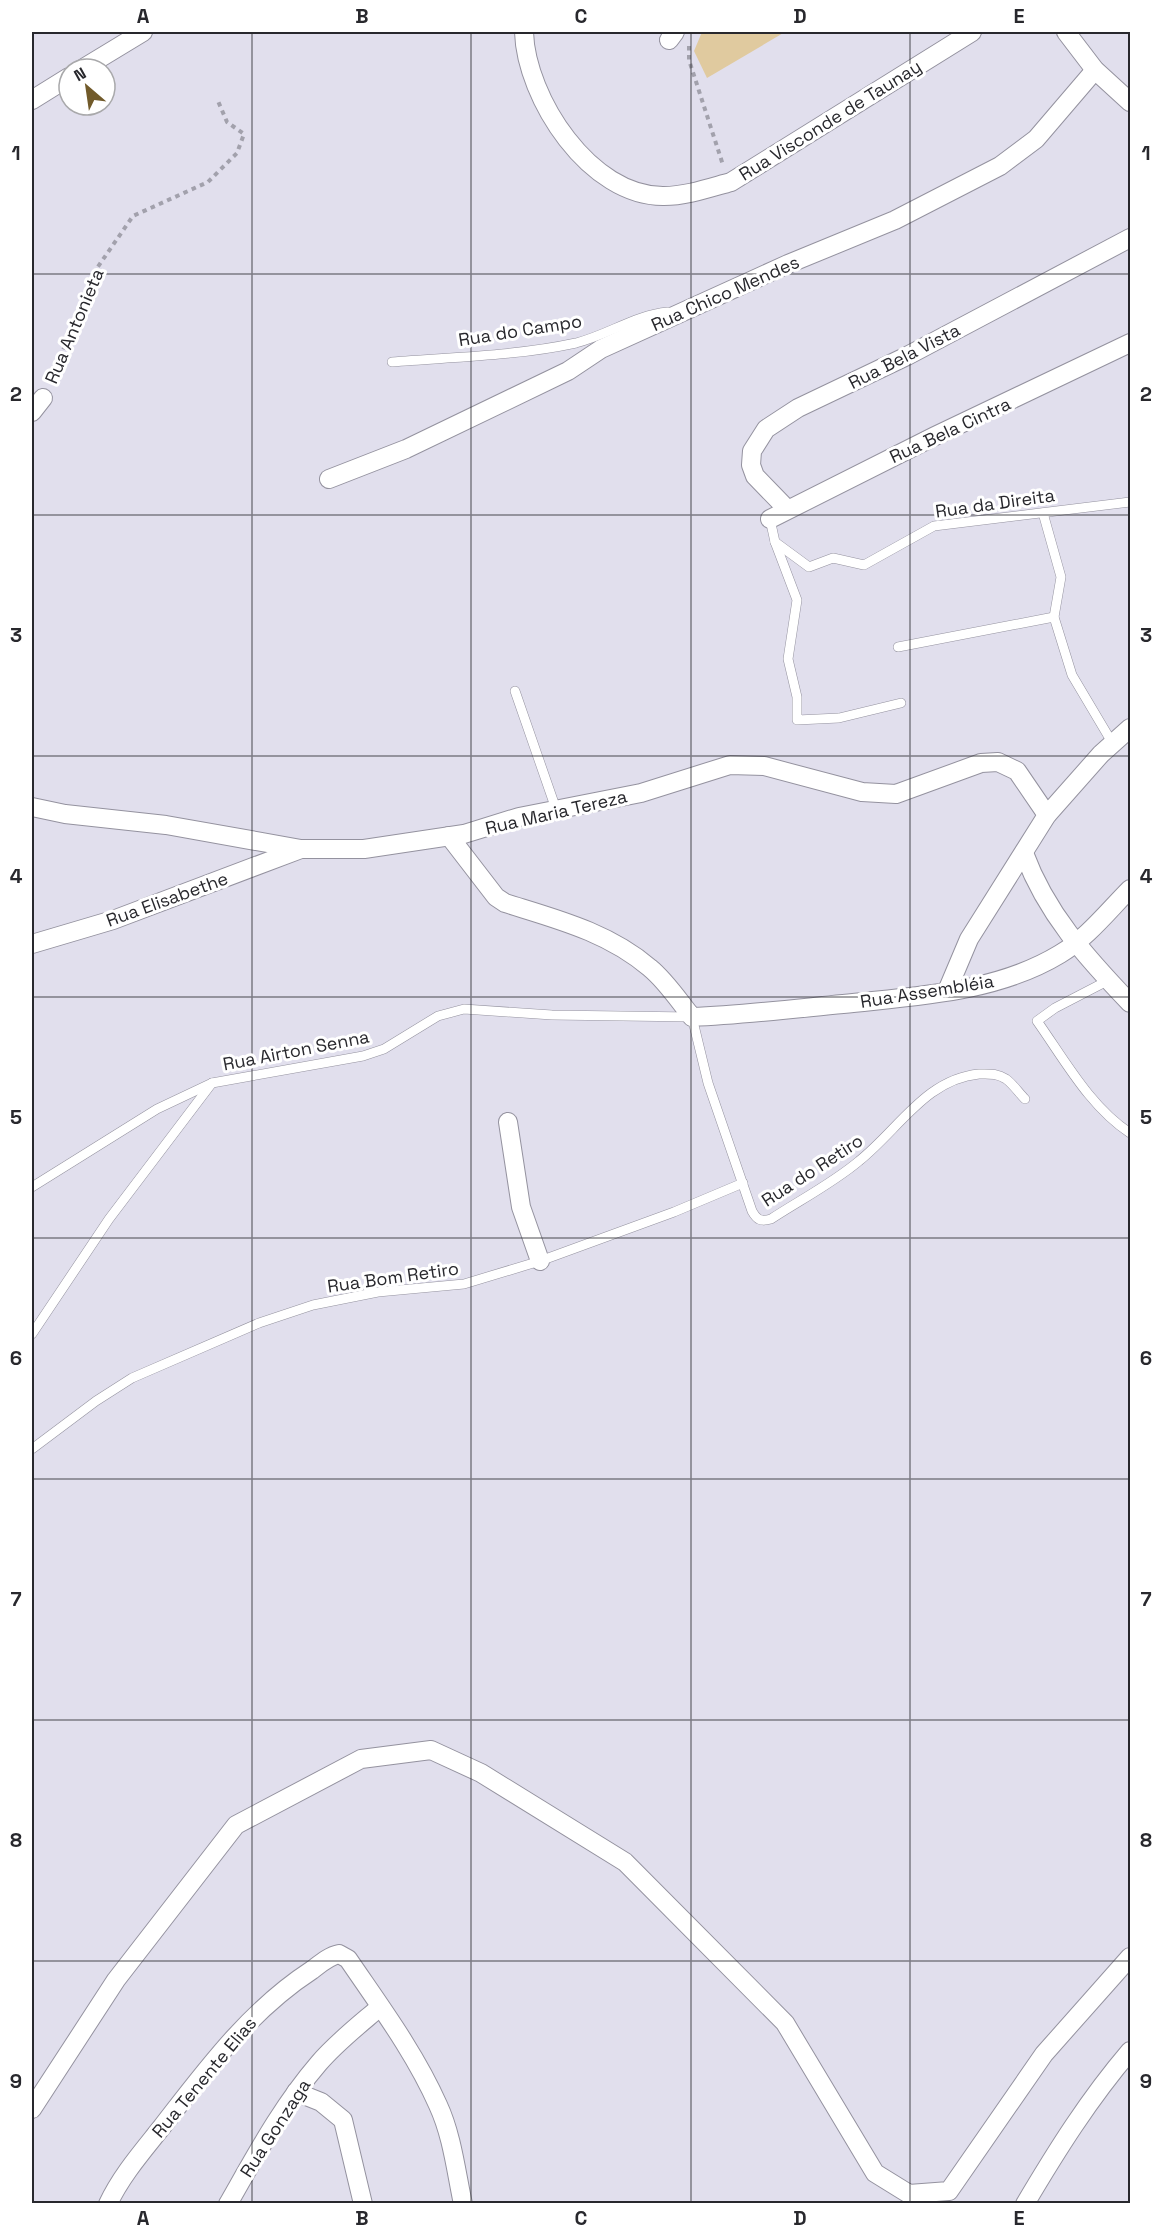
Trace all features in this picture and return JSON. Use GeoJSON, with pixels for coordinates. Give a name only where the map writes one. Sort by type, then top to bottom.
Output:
{"type":"FeatureCollection","features":[{"type":"Feature","properties":{"kind":"street"},"geometry":{"type":"LineString","coordinates":[[102,57],[143,32]]}},
{"type":"Feature","properties":{"kind":"street","name":"Rua Visconde de Taunay"},"geometry":{"type":"LineString","coordinates":[[524,32],[532,73],[546,107],[581,156],[600,173],[636,191],[663,196],[731,183],[972,32]]}},
{"type":"Feature","properties":{"kind":"street"},"geometry":{"type":"LineString","coordinates":[[1066,32],[1095,70],[1131,102]]}},
{"type":"Feature","properties":{"kind":"street","name":"Rua Chico Mendes"},"geometry":{"type":"LineString","coordinates":[[329,479],[406,449],[568,371],[600,349],[788,264],[895,220],[1000,166],[1036,139],[1095,70]]}},
{"type":"Feature","properties":{"kind":"street"},"geometry":{"type":"LineString","coordinates":[[32,100],[57,84]]}},
{"type":"Feature","properties":{"kind":"street","name":"Rua Bela Vista"},"geometry":{"type":"LineString","coordinates":[[788,509],[755,476],[751,465],[752,451],[766,429],[798,408],[907,356],[1131,238]]}},
{"type":"Feature","properties":{"kind":"street","name":"Rua Bela Cintra"},"geometry":{"type":"LineString","coordinates":[[770,519],[1131,343]]}},
{"type":"Feature","properties":{"kind":"street"},"geometry":{"type":"LineString","coordinates":[[947,991],[969,939],[1047,816],[1113,744],[1131,728]]}},
{"type":"Feature","properties":{"kind":"street","name":"Rua Maria Tereza"},"geometry":{"type":"LineString","coordinates":[[32,807],[65,814],[166,825],[301,849],[391,847],[449,836],[556,809],[641,793],[730,765],[764,766],[862,792],[896,794],[981,763],[998,762],[1017,771],[1047,816]]}},
{"type":"Feature","properties":{"kind":"street"},"geometry":{"type":"LineString","coordinates":[[449,836],[496,897],[505,903],[585,928],[617,945],[651,968],[692,1017]]}},
{"type":"Feature","properties":{"kind":"street","name":"Rua Elisabethe"},"geometry":{"type":"LineString","coordinates":[[32,944],[113,920],[301,849]]}},
{"type":"Feature","properties":{"kind":"street"},"geometry":{"type":"LineString","coordinates":[[1024,853],[1036,885],[1075,944],[1131,1003]]}},
{"type":"Feature","properties":{"kind":"street","name":"Rua Assembléia"},"geometry":{"type":"LineString","coordinates":[[692,1017],[743,1014],[947,991],[1011,978],[1046,962],[1075,944],[1131,889]]}},
{"type":"Feature","properties":{"kind":"street"},"geometry":{"type":"LineString","coordinates":[[508,1122],[521,1207],[540,1261]]}},
{"type":"Feature","properties":{"kind":"street"},"geometry":{"type":"LineString","coordinates":[[32,2109],[116,1980],[236,1825],[361,1760],[408,1753],[431,1750],[481,1773],[625,1862],[785,2023],[875,2173],[909,2194],[949,2191],[1044,2054],[1131,1957]]}},
{"type":"Feature","properties":{"kind":"street","name":"Rua Tenente Elias"},"geometry":{"type":"LineString","coordinates":[[108,2204],[124,2177],[230,2040],[253,2016],[300,1977],[339,1954],[348,1959],[381,2007]]}},
{"type":"Feature","properties":{"kind":"street"},"geometry":{"type":"LineString","coordinates":[[381,2007],[415,2059],[439,2107],[452,2149],[463,2204]]}},
{"type":"Feature","properties":{"kind":"street","name":"Rua Gonzaga"},"geometry":{"type":"LineString","coordinates":[[228,2204],[277,2119],[296,2092],[343,2038],[381,2007]]}},
{"type":"Feature","properties":{"kind":"street"},"geometry":{"type":"LineString","coordinates":[[1025,2204],[1068,2131],[1100,2086],[1131,2051]]}},
{"type":"Feature","properties":{"kind":"street"},"geometry":{"type":"LineString","coordinates":[[296,2092],[321,2102],[343,2120],[363,2204]]}},
{"type":"Feature","properties":{"kind":"lane","name":"Rua do Campo"},"geometry":{"type":"LineString","coordinates":[[392,362],[495,354],[577,342],[649,314],[685,311]]}},
{"type":"Feature","properties":{"kind":"lane","name":"Rua da Direita"},"geometry":{"type":"LineString","coordinates":[[774,542],[809,567],[833,558],[864,565],[934,526],[1131,502]]}},
{"type":"Feature","properties":{"kind":"lane"},"geometry":{"type":"LineString","coordinates":[[1043,513],[1061,577],[1054,617],[1072,675],[1113,744]]}},
{"type":"Feature","properties":{"kind":"lane"},"geometry":{"type":"LineString","coordinates":[[770,519],[774,542],[797,600],[788,659],[797,697],[797,720],[839,718],[902,704]]}},
{"type":"Feature","properties":{"kind":"lane"},"geometry":{"type":"LineString","coordinates":[[898,647],[1054,617]]}},
{"type":"Feature","properties":{"kind":"lane"},"geometry":{"type":"LineString","coordinates":[[514,691],[556,809]]}},
{"type":"Feature","properties":{"kind":"lane"},"geometry":{"type":"LineString","coordinates":[[1109,980],[1055,1008],[1037,1021],[1086,1091],[1119,1126],[1131,1133]]}},
{"type":"Feature","properties":{"kind":"lane","name":"Rua Airton Senna"},"geometry":{"type":"LineString","coordinates":[[32,1187],[172,1100],[212,1083],[363,1056],[384,1049],[438,1016],[464,1009],[552,1015],[692,1017]]}},
{"type":"Feature","properties":{"kind":"lane","name":"Rua do Retiro"},"geometry":{"type":"LineString","coordinates":[[692,1017],[708,1083],[757,1219],[762,1221],[771,1219],[856,1164],[885,1140],[931,1091],[943,1083],[963,1076],[993,1073],[1006,1079],[1025,1099]]}},
{"type":"Feature","properties":{"kind":"lane"},"geometry":{"type":"LineString","coordinates":[[32,1334],[109,1219],[212,1083]]}},
{"type":"Feature","properties":{"kind":"lane","name":"Rua Bom Retiro"},"geometry":{"type":"LineString","coordinates":[[32,1449],[96,1401],[132,1378],[260,1323],[313,1305],[378,1292],[464,1284],[540,1261],[674,1212],[743,1183]]}},
{"type":"Feature","properties":{"kind":"path"},"geometry":{"type":"LineString","coordinates":[[678,38],[689,60],[708,112],[720,157],[731,183]]}},
{"type":"Feature","properties":{"kind":"path","name":"Rua Antonieta"},"geometry":{"type":"LineString","coordinates":[[37,405],[95,271],[133,216],[208,182],[237,153],[244,134],[227,122],[218,101]]}},
{"type":"Feature","properties":{"kind":"shaded area"},"geometry":{"type":"Polygon","coordinates":[[[702,32],[785,32],[707,78],[694,51],[702,32]]]}}]}
